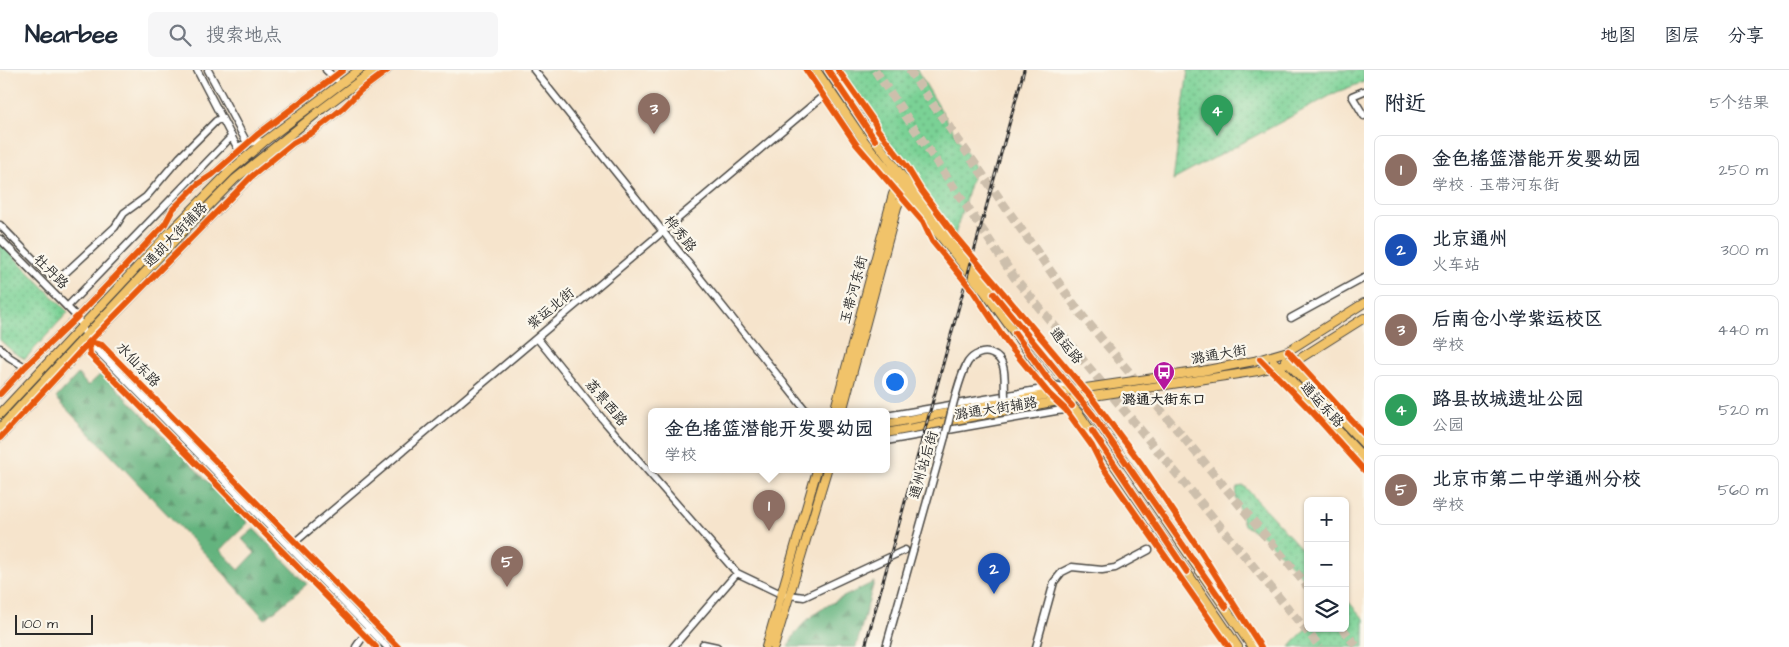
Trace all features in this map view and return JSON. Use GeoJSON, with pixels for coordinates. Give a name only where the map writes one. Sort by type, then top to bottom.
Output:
{"type":"FeatureCollection","features":[{"type":"Feature","properties":{"kind":"main road"},"geometry":{"type":"LineString","coordinates":[[0,414],[168,234],[238,163],[359,70]]}},
{"type":"Feature","properties":{"kind":"main road"},"geometry":{"type":"LineString","coordinates":[[0,428],[88,339],[174,241],[235,179],[374,70]]}},
{"type":"Feature","properties":{"kind":"main road"},"geometry":{"type":"LineString","coordinates":[[816,70],[865,142],[984,291],[1054,385],[1080,415],[1238,647]]}},
{"type":"Feature","properties":{"kind":"main road","name":"通运路"},"geometry":{"type":"LineString","coordinates":[[828,70],[875,140],[962,256],[1117,448],[1249,646]]}},
{"type":"Feature","properties":{"kind":"main road","name":"玉带河东街"},"geometry":{"type":"LineString","coordinates":[[843,408],[901,188],[906,180]]}},
{"type":"Feature","properties":{"kind":"main road","name":"玉带河东街"},"geometry":{"type":"LineString","coordinates":[[835,408],[893,194],[901,188]]}},
{"type":"Feature","properties":{"kind":"main road","name":"潞通大街"},"geometry":{"type":"LineString","coordinates":[[890,423],[1060,392],[1202,371],[1269,357],[1288,351],[1364,303]]}},
{"type":"Feature","properties":{"kind":"main road","name":"潞通大街"},"geometry":{"type":"LineString","coordinates":[[890,432],[980,415],[1258,371],[1296,361],[1364,318]]}},
{"type":"Feature","properties":{"kind":"main road","name":"通运东路"},"geometry":{"type":"LineString","coordinates":[[1280,354],[1364,444]]}},
{"type":"Feature","properties":{"kind":"main road","name":"通运东路"},"geometry":{"type":"LineString","coordinates":[[1269,357],[1364,458]]}},
{"type":"Feature","properties":{"kind":"main road"},"geometry":{"type":"LineString","coordinates":[[766,647],[816,473]]}},
{"type":"Feature","properties":{"kind":"main road"},"geometry":{"type":"LineString","coordinates":[[774,647],[826,473]]}},
{"type":"Feature","properties":{"kind":"street"},"geometry":{"type":"LineString","coordinates":[[198,70],[232,136],[237,150],[238,163]]}},
{"type":"Feature","properties":{"kind":"street"},"geometry":{"type":"LineString","coordinates":[[208,70],[247,143],[265,141]]}},
{"type":"Feature","properties":{"kind":"street"},"geometry":{"type":"LineString","coordinates":[[326,70],[334,78],[345,81]]}},
{"type":"Feature","properties":{"kind":"street","name":"通胡大街辅路"},"geometry":{"type":"LineString","coordinates":[[0,394],[77,317],[165,224],[173,209],[198,184],[212,175],[237,150],[343,70]]}},
{"type":"Feature","properties":{"kind":"street","name":"通胡大街辅路"},"geometry":{"type":"LineString","coordinates":[[0,438],[88,339],[251,177],[293,143],[313,132],[343,108],[360,90],[388,70]]}},
{"type":"Feature","properties":{"kind":"street","name":"桦秀路"},"geometry":{"type":"LineString","coordinates":[[534,70],[804,408]]}},
{"type":"Feature","properties":{"kind":"street","name":"紫运北街"},"geometry":{"type":"LineString","coordinates":[[289,547],[829,91]]}},
{"type":"Feature","properties":{"kind":"street"},"geometry":{"type":"LineString","coordinates":[[1364,91],[1352,96],[1364,116]]}},
{"type":"Feature","properties":{"kind":"street"},"geometry":{"type":"LineString","coordinates":[[0,224],[49,275],[56,279],[61,277],[114,227],[124,212],[146,197],[180,157],[216,121],[222,118]]}},
{"type":"Feature","properties":{"kind":"street"},"geometry":{"type":"LineString","coordinates":[[67,307],[232,136]]}},
{"type":"Feature","properties":{"kind":"street","name":"牡丹路"},"geometry":{"type":"LineString","coordinates":[[0,239],[77,317],[82,326]]}},
{"type":"Feature","properties":{"kind":"street"},"geometry":{"type":"LineString","coordinates":[[1291,318],[1364,278]]}},
{"type":"Feature","properties":{"kind":"street","name":"水仙东路"},"geometry":{"type":"LineString","coordinates":[[82,326],[88,339],[387,647]]}},
{"type":"Feature","properties":{"kind":"street","name":"荔景西路"},"geometry":{"type":"LineString","coordinates":[[536,338],[648,471]]}},
{"type":"Feature","properties":{"kind":"street"},"geometry":{"type":"LineString","coordinates":[[0,348],[9,357],[25,367]]}},
{"type":"Feature","properties":{"kind":"street","name":"通州站后街"},"geometry":{"type":"LineString","coordinates":[[886,647],[964,369],[975,355],[990,353],[1002,362],[1005,396]]}},
{"type":"Feature","properties":{"kind":"street","name":"潞通大街辅路"},"geometry":{"type":"LineString","coordinates":[[890,415],[1005,396],[1054,385],[1072,390]]}},
{"type":"Feature","properties":{"kind":"street","name":"潞通大街辅路"},"geometry":{"type":"LineString","coordinates":[[890,439],[1061,410],[1074,411],[1080,415]]}},
{"type":"Feature","properties":{"kind":"street","name":"荔景西路"},"geometry":{"type":"LineString","coordinates":[[650,473],[738,573],[781,594],[804,597],[905,550]]}},
{"type":"Feature","properties":{"kind":"street"},"geometry":{"type":"LineString","coordinates":[[1036,647],[1054,582],[1062,572],[1072,567],[1102,570],[1115,568],[1149,550]]}},
{"type":"Feature","properties":{"kind":"street"},"geometry":{"type":"LineString","coordinates":[[673,647],[738,573]]}},
{"type":"Feature","properties":{"kind":"street"},"geometry":{"type":"LineString","coordinates":[[356,647],[369,628]]}},
{"type":"Feature","properties":{"kind":"street"},"geometry":{"type":"LineString","coordinates":[[703,644],[717,647]]}},
{"type":"Feature","properties":{"kind":"green space"},"geometry":{"type":"Polygon","coordinates":[[[839,70],[917,70],[975,167],[954,238],[839,70]]]}},
{"type":"Feature","properties":{"kind":"green space"},"geometry":{"type":"Polygon","coordinates":[[[1188,70],[1364,70],[1364,82],[1337,92],[1173,180],[1188,70]]]}},
{"type":"Feature","properties":{"kind":"green space"},"geometry":{"type":"Polygon","coordinates":[[[0,243],[68,312],[25,359],[13,352],[0,340],[0,243]]]}},
{"type":"Feature","properties":{"kind":"green space"},"geometry":{"type":"Polygon","coordinates":[[[102,373],[248,523],[220,550],[239,570],[255,553],[242,539],[254,529],[307,584],[265,619],[217,566],[56,398],[78,374],[88,386],[102,373]]]}},
{"type":"Feature","properties":{"kind":"green space"},"geometry":{"type":"Polygon","coordinates":[[[1244,486],[1304,552],[1304,579],[1265,538],[1244,525],[1235,496],[1237,487],[1244,486]]]}},
{"type":"Feature","properties":{"kind":"green space"},"geometry":{"type":"Polygon","coordinates":[[[874,582],[856,647],[788,647],[794,635],[813,615],[837,600],[874,582]]]}},
{"type":"Feature","properties":{"kind":"green space"},"geometry":{"type":"Polygon","coordinates":[[[1349,602],[1364,619],[1364,647],[1290,647],[1304,631],[1349,632],[1349,602]]]}},
{"type":"Feature","properties":{"kind":"tunnel"},"geometry":{"type":"LineString","coordinates":[[875,70],[1014,277],[1320,647]]}},
{"type":"Feature","properties":{"kind":"tunnel"},"geometry":{"type":"LineString","coordinates":[[909,70],[1080,313],[1304,582]]}},
{"type":"Feature","properties":{"kind":"tunnel"},"geometry":{"type":"LineString","coordinates":[[1345,632],[1357,647]]}},
{"type":"Feature","properties":{"kind":"railway"},"geometry":{"type":"LineString","coordinates":[[865,647],[1024,70]]}},
{"type":"Feature","properties":{"kind":"cycle path"},"geometry":{"type":"LineString","coordinates":[[0,394],[77,317],[165,224],[173,209],[198,184],[212,175],[257,135],[343,70]]}},
{"type":"Feature","properties":{"kind":"cycle path"},"geometry":{"type":"LineString","coordinates":[[0,438],[89,342],[251,177],[293,143],[313,132],[343,108],[361,90],[388,70]]}},
{"type":"Feature","properties":{"kind":"cycle path"},"geometry":{"type":"LineString","coordinates":[[806,70],[856,144],[923,222],[932,241],[973,291],[1008,344],[1049,394],[1066,410],[1092,446],[1102,466],[1229,647]]}},
{"type":"Feature","properties":{"kind":"cycle path"},"geometry":{"type":"LineString","coordinates":[[828,70],[875,140]]}},
{"type":"Feature","properties":{"kind":"cycle path"},"geometry":{"type":"LineString","coordinates":[[838,70],[878,130],[907,167],[921,190],[956,237],[1091,397],[1140,462],[1199,549],[1261,647]]}},
{"type":"Feature","properties":{"kind":"cycle path"},"geometry":{"type":"LineString","coordinates":[[994,294],[1093,415],[1226,607]]}},
{"type":"Feature","properties":{"kind":"cycle path"},"geometry":{"type":"LineString","coordinates":[[1015,333],[1047,378],[1072,406]]}},
{"type":"Feature","properties":{"kind":"cycle path"},"geometry":{"type":"LineString","coordinates":[[376,647],[90,355],[89,342],[102,345],[398,647]]}},
{"type":"Feature","properties":{"kind":"cycle path"},"geometry":{"type":"LineString","coordinates":[[1288,351],[1364,434]]}},
{"type":"Feature","properties":{"kind":"cycle path"},"geometry":{"type":"LineString","coordinates":[[1260,359],[1312,412],[1364,470]]}},
{"type":"Feature","properties":{"kind":"cycle path"},"geometry":{"type":"LineString","coordinates":[[1092,431],[1187,572]]}},
{"type":"Feature","properties":{"kind":"place","name":"后南仓小学紫运校区"},"geometry":{"type":"Point","coordinates":[654,134]}},
{"type":"Feature","properties":{"kind":"place","name":"路县故城遗址公园"},"geometry":{"type":"Point","coordinates":[1217,136]}},
{"type":"Feature","properties":{"kind":"place","name":"潞通大街东口"},"geometry":{"type":"Point","coordinates":[1164,391]}},
{"type":"Feature","properties":{"kind":"place","name":"金色摇篮潜能开发婴幼园"},"geometry":{"type":"Point","coordinates":[769,531]}},
{"type":"Feature","properties":{"kind":"place","name":"北京市第二中学通州分校"},"geometry":{"type":"Point","coordinates":[507,587]}},
{"type":"Feature","properties":{"kind":"place","name":"北京通州"},"geometry":{"type":"Point","coordinates":[994,594]}}]}
